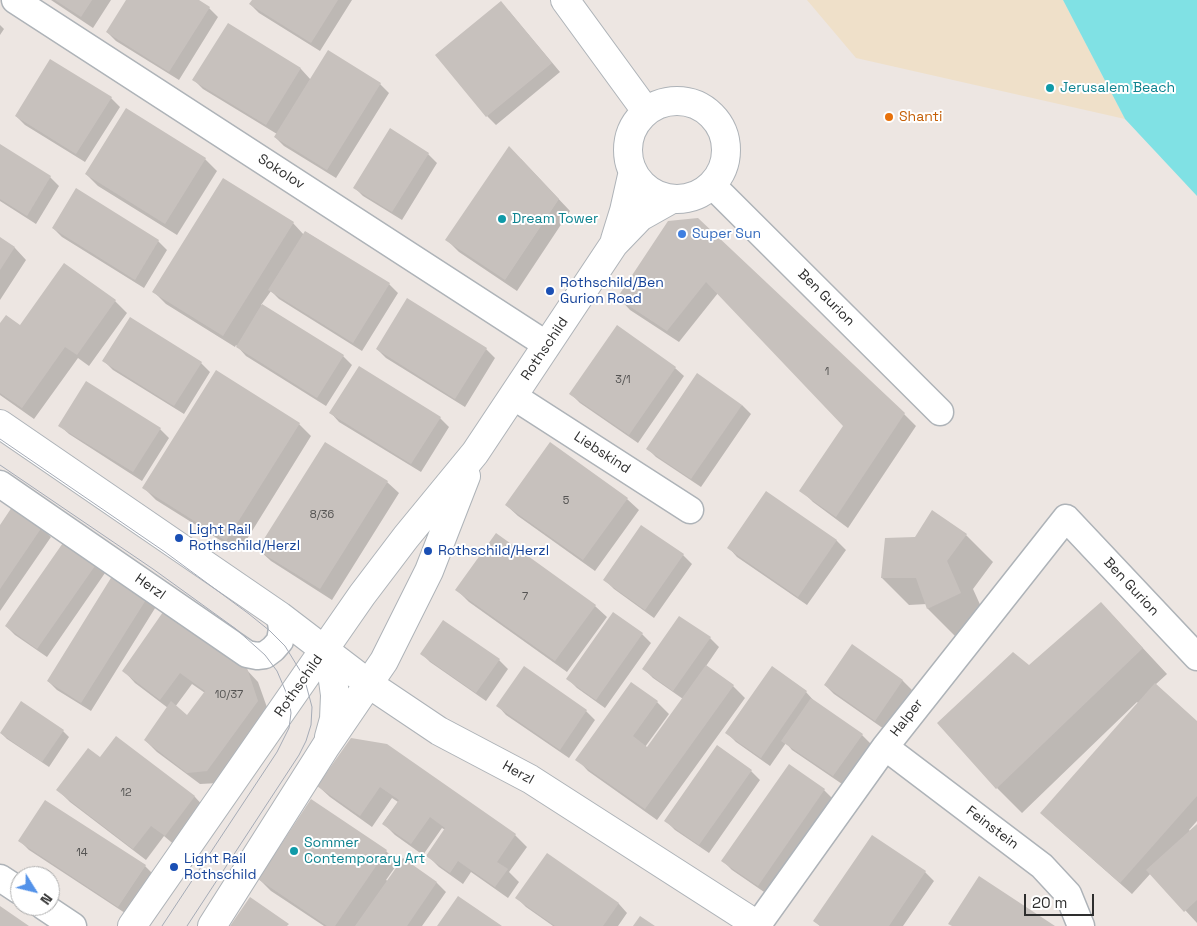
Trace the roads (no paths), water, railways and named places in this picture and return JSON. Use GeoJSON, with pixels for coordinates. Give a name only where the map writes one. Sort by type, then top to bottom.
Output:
{"type":"FeatureCollection","features":[{"type":"Feature","properties":{"kind":"street","name":"Sokolov"},"geometry":{"type":"LineString","coordinates":[[15,0],[547,345]]}},
{"type":"Feature","properties":{"kind":"street"},"geometry":{"type":"LineString","coordinates":[[565,0],[646,111]]}},
{"type":"Feature","properties":{"kind":"street"},"geometry":{"type":"LineString","coordinates":[[679,100],[696,104],[711,114],[723,130],[726,149],[723,169],[712,185],[698,195],[672,199],[664,198],[648,190],[636,177],[629,160],[628,142],[634,125],[646,111],[661,103],[679,100]]}},
{"type":"Feature","properties":{"kind":"street","name":"Rothschild"},"geometry":{"type":"LineString","coordinates":[[614,244],[633,171]]}},
{"type":"Feature","properties":{"kind":"street","name":"Ben Gurion"},"geometry":{"type":"LineString","coordinates":[[712,185],[940,412]]}},
{"type":"Feature","properties":{"kind":"street","name":"Rothschild"},"geometry":{"type":"LineString","coordinates":[[132,926],[362,595],[400,544],[475,453],[614,244],[640,217],[672,199]]}},
{"type":"Feature","properties":{"kind":"street","name":"Liebskind"},"geometry":{"type":"LineString","coordinates":[[513,396],[690,510]]}},
{"type":"Feature","properties":{"kind":"street","name":"Herzl"},"geometry":{"type":"LineString","coordinates":[[0,424],[280,616],[369,684],[439,731],[530,779],[758,926]]}},
{"type":"Feature","properties":{"kind":"street","name":"Rothschild"},"geometry":{"type":"LineString","coordinates":[[212,926],[326,746],[384,660],[429,571],[475,453]]}},
{"type":"Feature","properties":{"kind":"street","name":"Herzl"},"geometry":{"type":"LineString","coordinates":[[0,484],[248,654],[265,655],[280,641],[282,629],[280,616]]}},
{"type":"Feature","properties":{"kind":"street","name":"Ben Gurion"},"geometry":{"type":"LineString","coordinates":[[1066,518],[1197,657]]}},
{"type":"Feature","properties":{"kind":"street","name":"Halper"},"geometry":{"type":"LineString","coordinates":[[758,926],[885,746],[1066,518]]}},
{"type":"Feature","properties":{"kind":"street"},"geometry":{"type":"LineString","coordinates":[[324,650],[332,673],[335,695],[334,719],[326,746]]}},
{"type":"Feature","properties":{"kind":"street","name":"Feinstein"},"geometry":{"type":"LineString","coordinates":[[885,746],[1042,866],[1068,894],[1082,925]]}},
{"type":"Feature","properties":{"kind":"street"},"geometry":{"type":"LineString","coordinates":[[58,916],[73,926]]}},
{"type":"Feature","properties":{"kind":"water"},"geometry":{"type":"Polygon","coordinates":[[[1063,0],[1197,0],[1197,196],[1125,119],[1063,0]]]}},
{"type":"Feature","properties":{"kind":"tram line"},"geometry":{"type":"LineString","coordinates":[[0,439],[165,552],[249,614],[285,646],[304,677],[312,707],[311,725],[306,741],[299,755],[187,926]]}},
{"type":"Feature","properties":{"kind":"tram line"},"geometry":{"type":"LineString","coordinates":[[0,465],[153,569],[236,629],[265,655],[277,671],[289,699],[291,713],[289,728],[277,752],[162,926]]}},
{"type":"Feature","properties":{"kind":"place","name":"Jerusalem Beach"},"geometry":{"type":"Point","coordinates":[1050,88]}},
{"type":"Feature","properties":{"kind":"place","name":"Shanti"},"geometry":{"type":"Point","coordinates":[889,117]}},
{"type":"Feature","properties":{"kind":"place","name":"Dream Tower"},"geometry":{"type":"Point","coordinates":[502,219]}},
{"type":"Feature","properties":{"kind":"place","name":"Super Sun"},"geometry":{"type":"Point","coordinates":[682,234]}},
{"type":"Feature","properties":{"kind":"place","name":"Rothschild/Ben Gurion Road"},"geometry":{"type":"Point","coordinates":[550,291]}},
{"type":"Feature","properties":{"kind":"place","name":"Light Rail Rothschild/Herzl"},"geometry":{"type":"Point","coordinates":[179,538]}},
{"type":"Feature","properties":{"kind":"place","name":"Rothschild/Herzl"},"geometry":{"type":"Point","coordinates":[428,551]}},
{"type":"Feature","properties":{"kind":"place","name":"Sommer Contemporary Art"},"geometry":{"type":"Point","coordinates":[294,851]}},
{"type":"Feature","properties":{"kind":"place","name":"Light Rail Rothschild"},"geometry":{"type":"Point","coordinates":[174,867]}}]}
